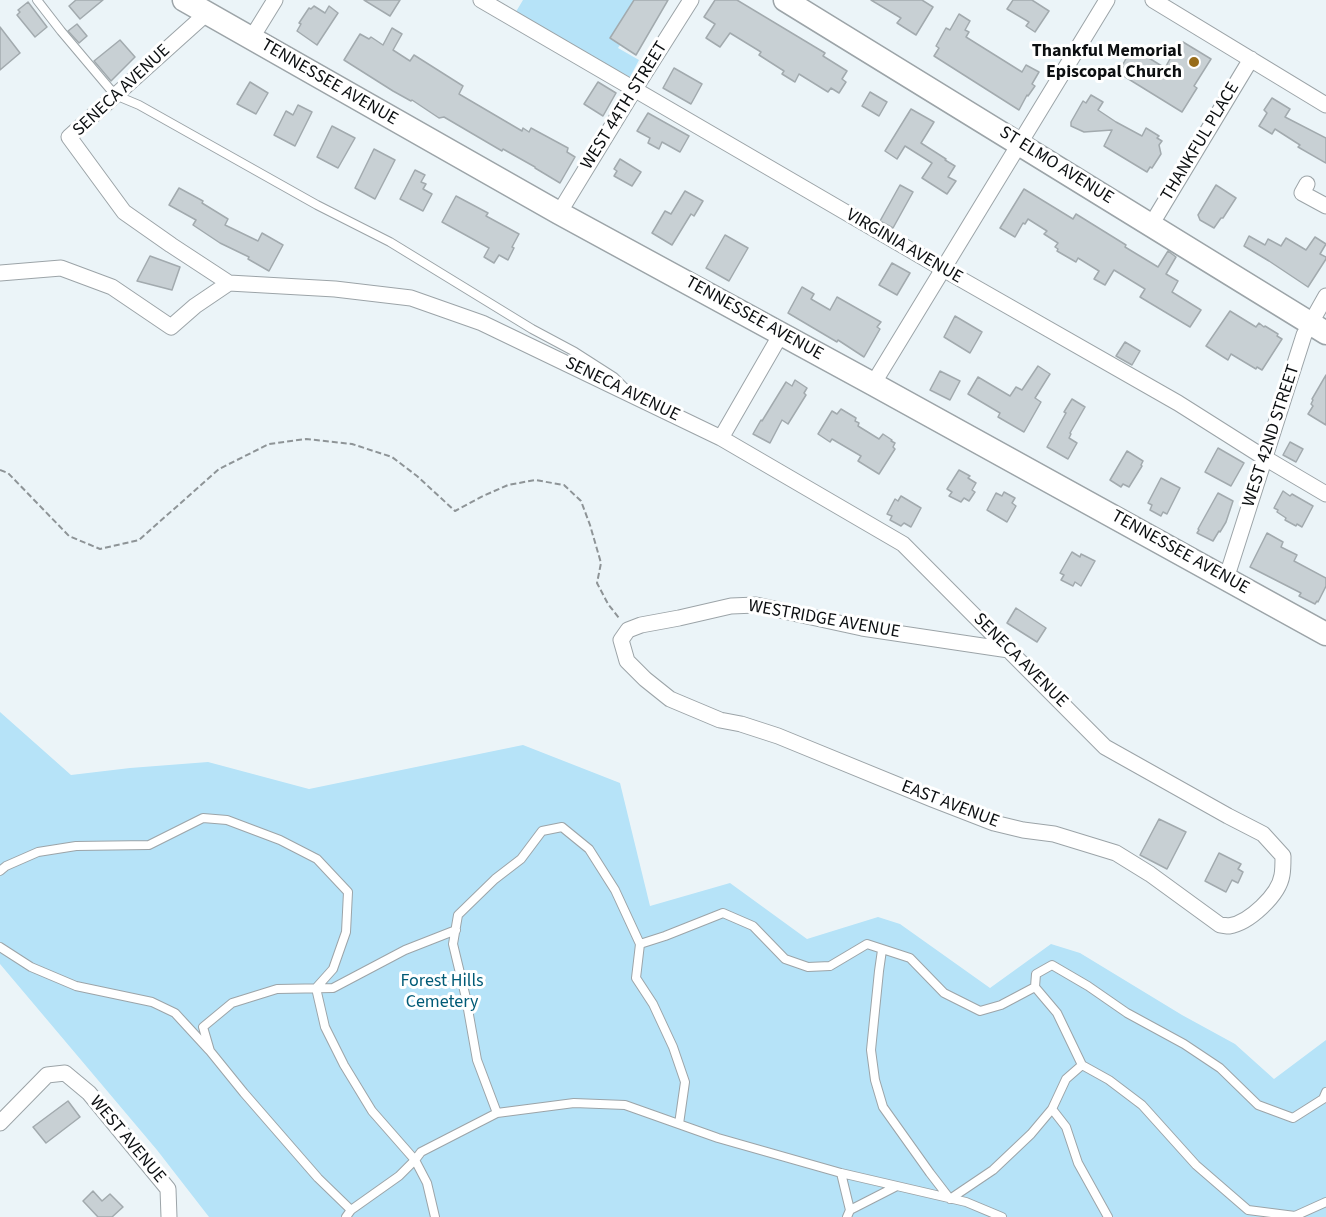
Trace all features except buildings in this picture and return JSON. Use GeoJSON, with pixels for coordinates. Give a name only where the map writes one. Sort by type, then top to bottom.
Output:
{"type":"FeatureCollection","features":[{"type":"Feature","properties":{"kind":"street","name":"TENNESSEE AVENUE"},"geometry":{"type":"LineString","coordinates":[[184,0],[559,213],[1326,634]]}},
{"type":"Feature","properties":{"kind":"street"},"geometry":{"type":"LineString","coordinates":[[251,39],[275,0]]}},
{"type":"Feature","properties":{"kind":"street","name":"VIRGINIA AVENUE"},"geometry":{"type":"LineString","coordinates":[[481,0],[944,270],[1178,403],[1264,458],[1326,494]]}},
{"type":"Feature","properties":{"kind":"street","name":"WEST 44TH STREET"},"geometry":{"type":"LineString","coordinates":[[559,213],[691,0]]}},
{"type":"Feature","properties":{"kind":"street","name":"ST ELMO AVENUE"},"geometry":{"type":"LineString","coordinates":[[785,0],[1318,328]]}},
{"type":"Feature","properties":{"kind":"street"},"geometry":{"type":"LineString","coordinates":[[873,384],[1107,0]]}},
{"type":"Feature","properties":{"kind":"street"},"geometry":{"type":"LineString","coordinates":[[1153,0],[1326,105]]}},
{"type":"Feature","properties":{"kind":"street","name":"SENECA AVENUE"},"geometry":{"type":"LineString","coordinates":[[207,14],[69,137],[124,212],[229,283],[335,289],[411,298],[482,323],[721,438],[903,544],[1105,747],[1217,811],[1263,834],[1283,856]]}},
{"type":"Feature","properties":{"kind":"street","name":"THANKFUL PLACE"},"geometry":{"type":"LineString","coordinates":[[1151,225],[1251,59]]}},
{"type":"Feature","properties":{"kind":"street"},"geometry":{"type":"LineString","coordinates":[[1307,184],[1302,193],[1326,206]]}},
{"type":"Feature","properties":{"kind":"street"},"geometry":{"type":"LineString","coordinates":[[0,273],[62,268],[112,286],[171,327],[195,306],[229,283]]}},
{"type":"Feature","properties":{"kind":"street","name":"WEST 42ND STREET"},"geometry":{"type":"LineString","coordinates":[[1226,579],[1304,334],[1318,328],[1326,296]]}},
{"type":"Feature","properties":{"kind":"street"},"geometry":{"type":"LineString","coordinates":[[721,438],[781,334]]}},
{"type":"Feature","properties":{"kind":"street","name":"WESTRIDGE AVENUE"},"geometry":{"type":"LineString","coordinates":[[635,627],[731,606],[756,605],[862,628],[1009,650]]}},
{"type":"Feature","properties":{"kind":"street","name":"EAST AVENUE"},"geometry":{"type":"LineString","coordinates":[[635,627],[621,640],[627,661],[670,699],[720,720],[778,736],[932,800],[994,823],[1054,834],[1116,853],[1150,874],[1220,925],[1229,926],[1240,922],[1260,909],[1274,894],[1282,877],[1283,856]]}},
{"type":"Feature","properties":{"kind":"street","name":"WEST AVENUE"},"geometry":{"type":"LineString","coordinates":[[0,1123],[47,1075],[65,1073],[89,1093],[168,1189],[169,1217]]}},
{"type":"Feature","properties":{"kind":"lane"},"geometry":{"type":"LineString","coordinates":[[37,0],[115,95],[139,105],[318,206],[390,242],[532,329],[575,352],[614,377],[631,395]]}},
{"type":"Feature","properties":{"kind":"lane"},"geometry":{"type":"LineString","coordinates":[[0,871],[38,852],[76,846],[148,845],[203,818],[227,820],[238,824],[280,840],[317,860],[348,892],[346,932],[333,969],[316,988]]}},
{"type":"Feature","properties":{"kind":"lane"},"geometry":{"type":"LineString","coordinates":[[497,1113],[477,1060],[453,944],[458,915],[495,879],[521,859],[542,831],[562,827],[589,849],[615,890],[640,944],[636,978],[653,1004],[686,1082],[679,1124]]}},
{"type":"Feature","properties":{"kind":"lane"},"geometry":{"type":"LineString","coordinates":[[640,944],[723,913],[753,926],[785,959],[808,967],[830,966],[867,944],[910,958],[944,993],[980,1011],[1001,1005],[1035,987]]}},
{"type":"Feature","properties":{"kind":"lane"},"geometry":{"type":"LineString","coordinates":[[210,1051],[203,1027],[232,1003],[277,989],[333,988],[405,950],[456,930]]}},
{"type":"Feature","properties":{"kind":"lane"},"geometry":{"type":"LineString","coordinates":[[0,947],[31,967],[76,986],[152,1002],[175,1013],[318,1178],[351,1210]]}},
{"type":"Feature","properties":{"kind":"lane"},"geometry":{"type":"LineString","coordinates":[[882,950],[871,1050],[875,1080],[883,1107],[950,1199]]}},
{"type":"Feature","properties":{"kind":"lane"},"geometry":{"type":"LineString","coordinates":[[1326,1092],[1323,1099],[1293,1118],[1258,1105],[1220,1068],[1184,1044],[1127,1014],[1088,986],[1052,965],[1036,974],[1035,987],[1057,1013],[1082,1065],[1109,1080],[1142,1105],[1197,1165],[1248,1210],[1295,1216],[1326,1202]]}},
{"type":"Feature","properties":{"kind":"lane"},"geometry":{"type":"LineString","coordinates":[[316,988],[325,1028],[344,1065],[372,1111],[415,1160],[427,1183],[435,1217]]}},
{"type":"Feature","properties":{"kind":"lane"},"geometry":{"type":"LineString","coordinates":[[950,1199],[993,1170],[1031,1134],[1052,1109],[1066,1079],[1082,1065]]}},
{"type":"Feature","properties":{"kind":"lane"},"geometry":{"type":"LineString","coordinates":[[346,1217],[351,1210],[399,1176],[421,1152],[497,1113],[574,1103],[625,1105],[718,1138],[841,1173],[966,1202],[1002,1217]]}},
{"type":"Feature","properties":{"kind":"lane"},"geometry":{"type":"LineString","coordinates":[[1052,1109],[1066,1127],[1078,1163],[1108,1217]]}},
{"type":"Feature","properties":{"kind":"lane"},"geometry":{"type":"LineString","coordinates":[[841,1173],[849,1214],[896,1186]]}},
{"type":"Feature","properties":{"kind":"path"},"geometry":{"type":"LineString","coordinates":[[0,470],[8,473],[69,536],[100,549],[139,540],[219,469],[269,444],[306,439],[352,444],[392,457],[417,476],[455,511],[508,485],[536,480],[564,485],[581,501],[590,525],[601,563],[597,583],[608,604],[635,627]]}},
{"type":"Feature","properties":{"kind":"green space"},"geometry":{"type":"Polygon","coordinates":[[[523,0],[634,0],[611,38],[620,45],[618,48],[639,60],[630,77],[514,15],[523,0]]]}},
{"type":"Feature","properties":{"kind":"green space","name":"Forest Hills Cemetery"},"geometry":{"type":"Polygon","coordinates":[[[0,712],[71,775],[208,762],[309,789],[523,745],[620,783],[650,906],[730,883],[807,939],[878,917],[900,924],[990,988],[1051,944],[1080,953],[1182,1015],[1235,1044],[1274,1079],[1326,1040],[1326,1217],[209,1217],[157,1150],[0,964],[0,712]]]}},
{"type":"Feature","properties":{"kind":"place","name":"Thankful Memorial Episcopal Church"},"geometry":{"type":"Point","coordinates":[1194,62]}}]}
